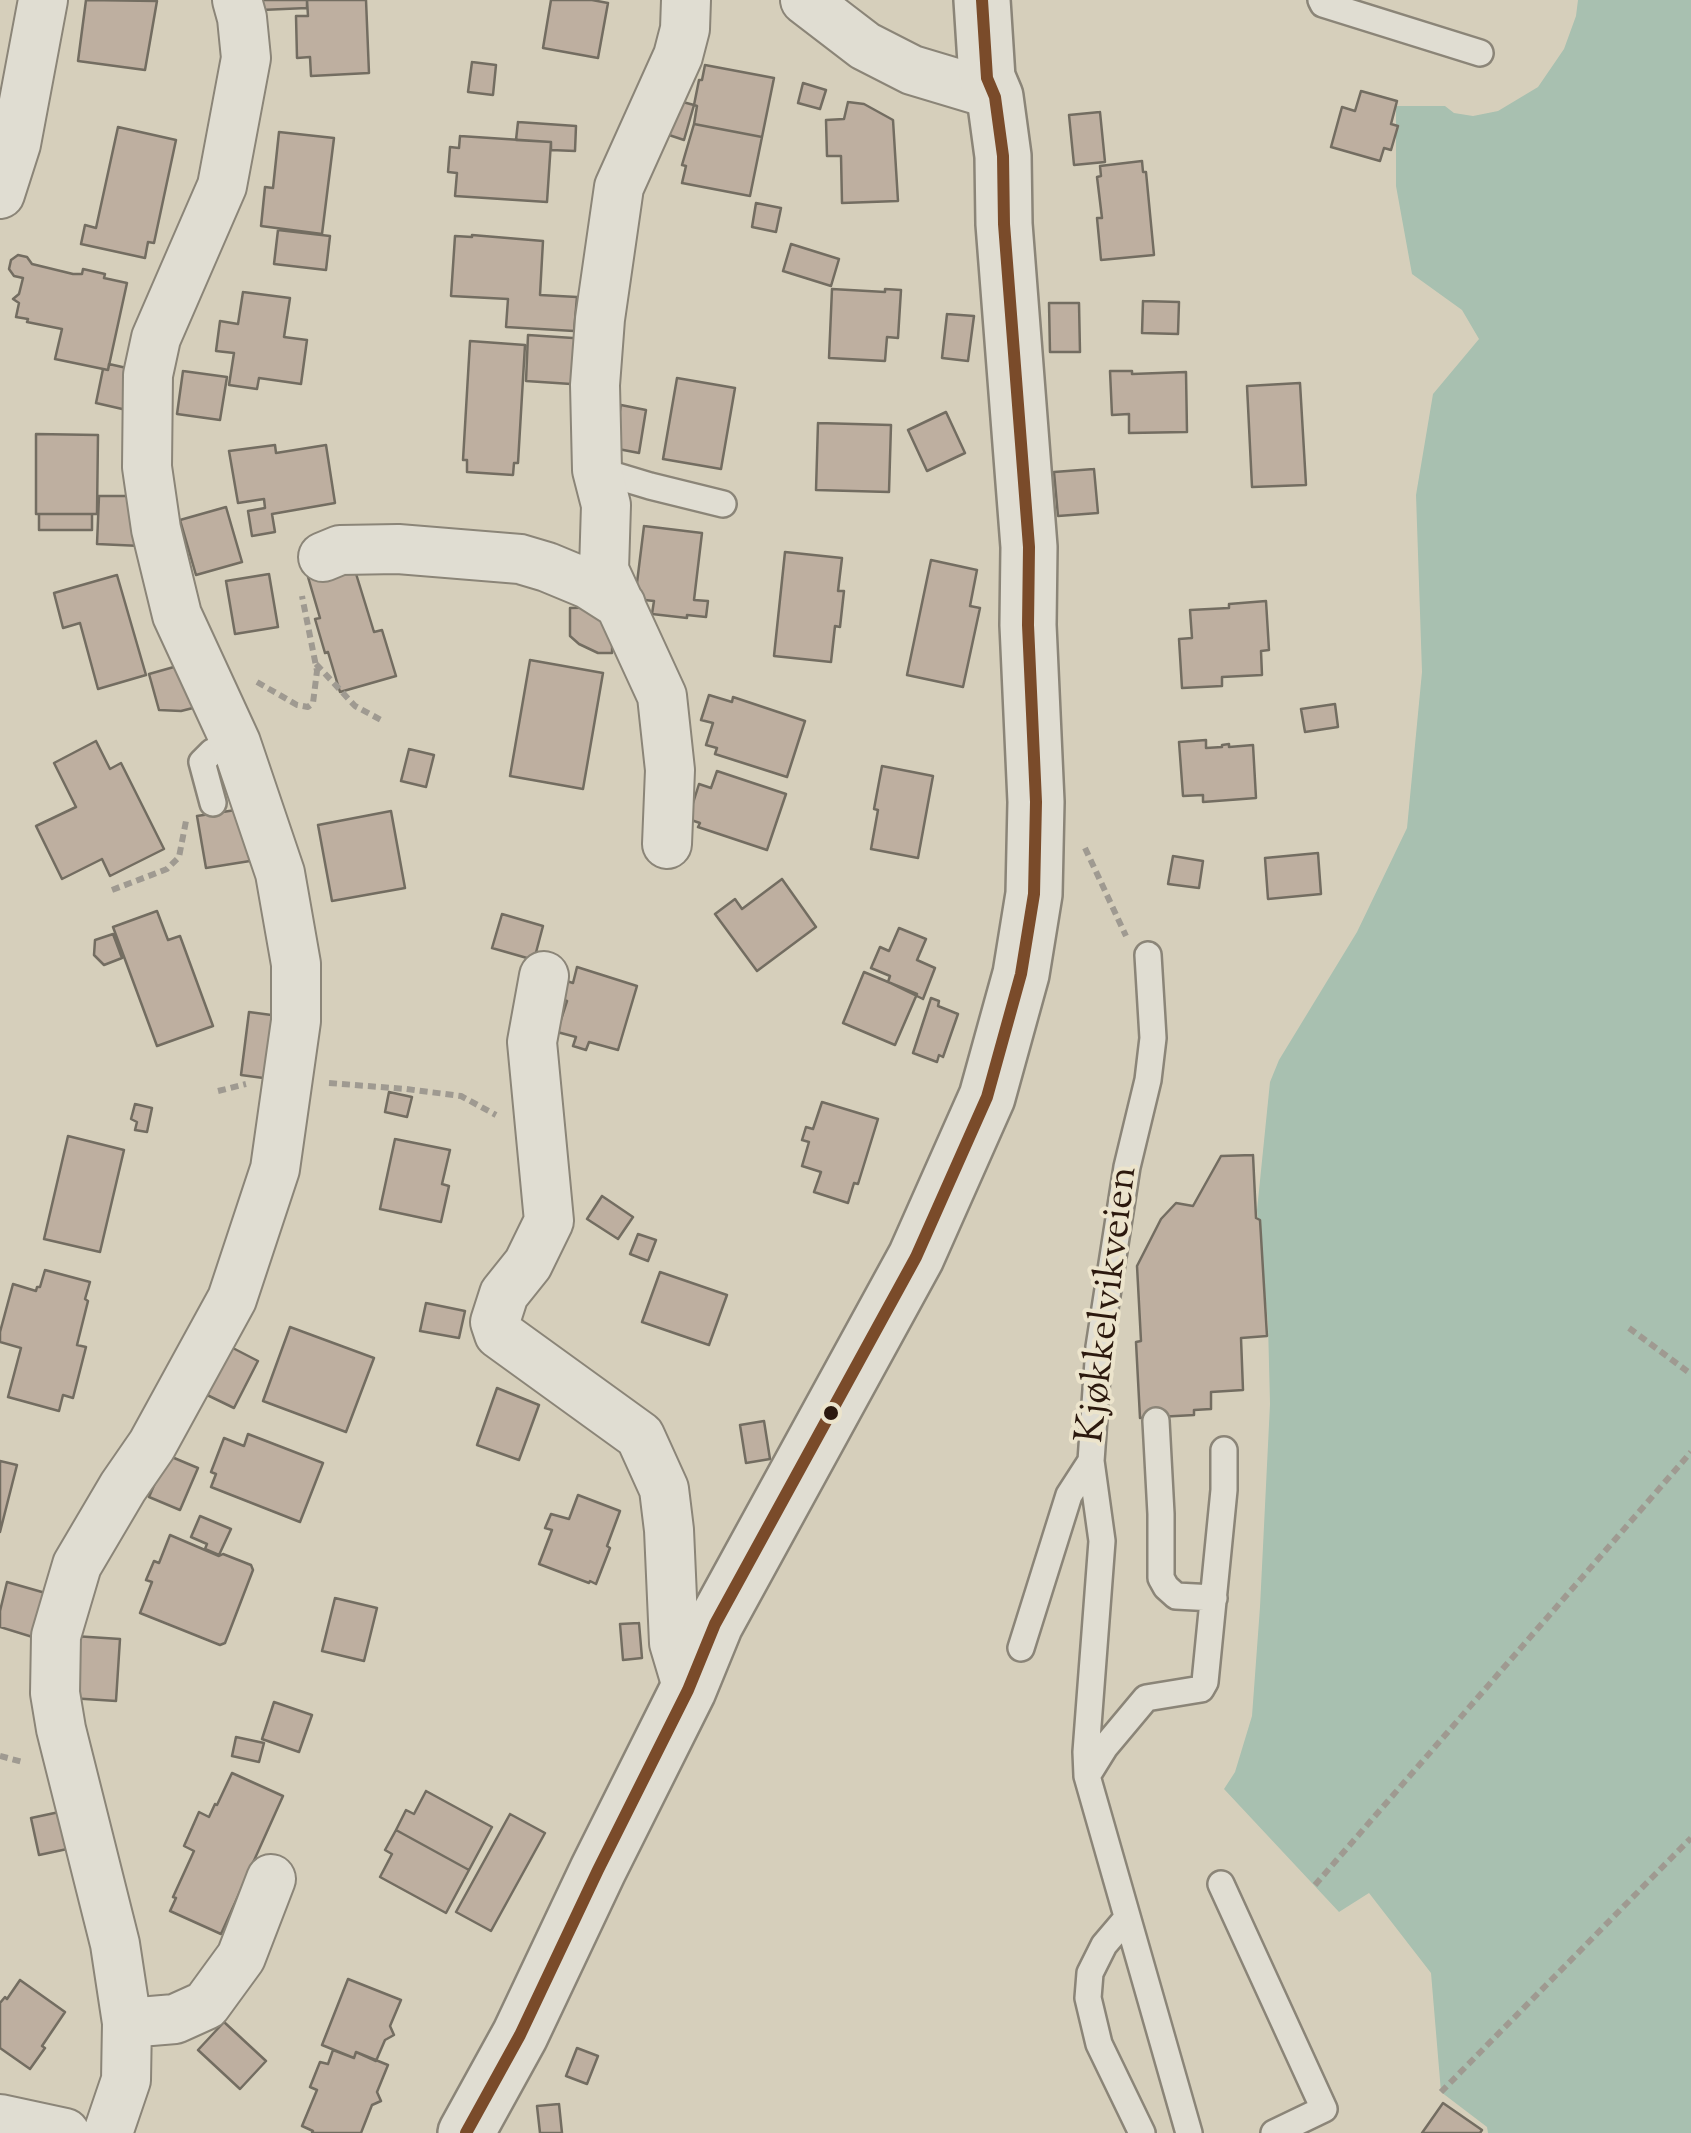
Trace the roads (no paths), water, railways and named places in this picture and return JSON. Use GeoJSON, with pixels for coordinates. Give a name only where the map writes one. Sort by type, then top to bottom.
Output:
{"type":"FeatureCollection","features":[{"type":"Feature","properties":{"kind":"street"},"geometry":{"type":"LineString","coordinates":[[0,194],[16,144],[43,0]]}},
{"type":"Feature","properties":{"kind":"street"},"geometry":{"type":"LineString","coordinates":[[108,2133],[126,2080],[126,2023],[115,1944],[61,1729],[55,1692],[56,1636],[77,1565],[152,1445],[232,1299],[275,1169],[296,1022],[296,964],[280,873],[219,753],[177,615],[156,529],[147,466],[148,375],[156,338],[222,186],[246,58],[237,0]]}},
{"type":"Feature","properties":{"kind":"street"},"geometry":{"type":"LineString","coordinates":[[667,844],[670,770],[662,696],[604,570],[606,505],[598,470],[596,385],[600,320],[619,188],[678,56],[685,29],[686,0]]}},
{"type":"Feature","properties":{"kind":"street"},"geometry":{"type":"LineString","coordinates":[[805,0],[866,46],[912,70],[995,97]]}},
{"type":"Feature","properties":{"kind":"street"},"geometry":{"type":"LineString","coordinates":[[466,2133],[520,2034],[688,1690],[715,1624],[916,1257],[988,1097],[1022,974],[1034,894],[1036,802],[1028,625],[1029,547],[1004,224],[1004,156],[995,97],[987,78],[982,0]]}},
{"type":"Feature","properties":{"kind":"street"},"geometry":{"type":"LineString","coordinates":[[324,557],[340,550],[398,548],[520,559],[588,584],[621,606]]}},
{"type":"Feature","properties":{"kind":"street"},"geometry":{"type":"LineString","coordinates":[[544,976],[532,1042],[548,1221],[528,1264],[504,1294],[495,1322],[499,1334],[640,1436],[664,1489],[670,1530],[674,1643],[688,1690]]}},
{"type":"Feature","properties":{"kind":"street"},"geometry":{"type":"LineString","coordinates":[[126,2023],[175,2018],[206,2005],[241,1957],[271,1878]]}},
{"type":"Feature","properties":{"kind":"street"},"geometry":{"type":"LineString","coordinates":[[0,2119],[65,2133]]}},
{"type":"Feature","properties":{"kind":"lane"},"geometry":{"type":"LineString","coordinates":[[1321,0],[1322,4],[1480,53]]}},
{"type":"Feature","properties":{"kind":"lane"},"geometry":{"type":"LineString","coordinates":[[598,470],[723,504]]}},
{"type":"Feature","properties":{"kind":"lane"},"geometry":{"type":"LineString","coordinates":[[212,803],[219,753]]}},
{"type":"Feature","properties":{"kind":"lane","name":"Kjøkkelvikveien"},"geometry":{"type":"LineString","coordinates":[[1148,955],[1153,1038],[1148,1080],[1127,1167],[1099,1347],[1091,1461],[1102,1540],[1086,1776],[1189,2133]]}},
{"type":"Feature","properties":{"kind":"lane"},"geometry":{"type":"LineString","coordinates":[[1156,1420],[1161,1578],[1176,1596],[1214,1598]]}},
{"type":"Feature","properties":{"kind":"lane"},"geometry":{"type":"LineString","coordinates":[[1086,1776],[1146,1698],[1201,1689],[1205,1682],[1224,1490],[1224,1450]]}},
{"type":"Feature","properties":{"kind":"lane"},"geometry":{"type":"LineString","coordinates":[[1021,1648],[1069,1495],[1091,1461]]}},
{"type":"Feature","properties":{"kind":"lane"},"geometry":{"type":"LineString","coordinates":[[1222,1884],[1324,2109],[1274,2133]]}},
{"type":"Feature","properties":{"kind":"lane"},"geometry":{"type":"LineString","coordinates":[[1127,1918],[1104,1946],[1090,1973],[1088,1998],[1099,2044],[1142,2133]]}}]}
